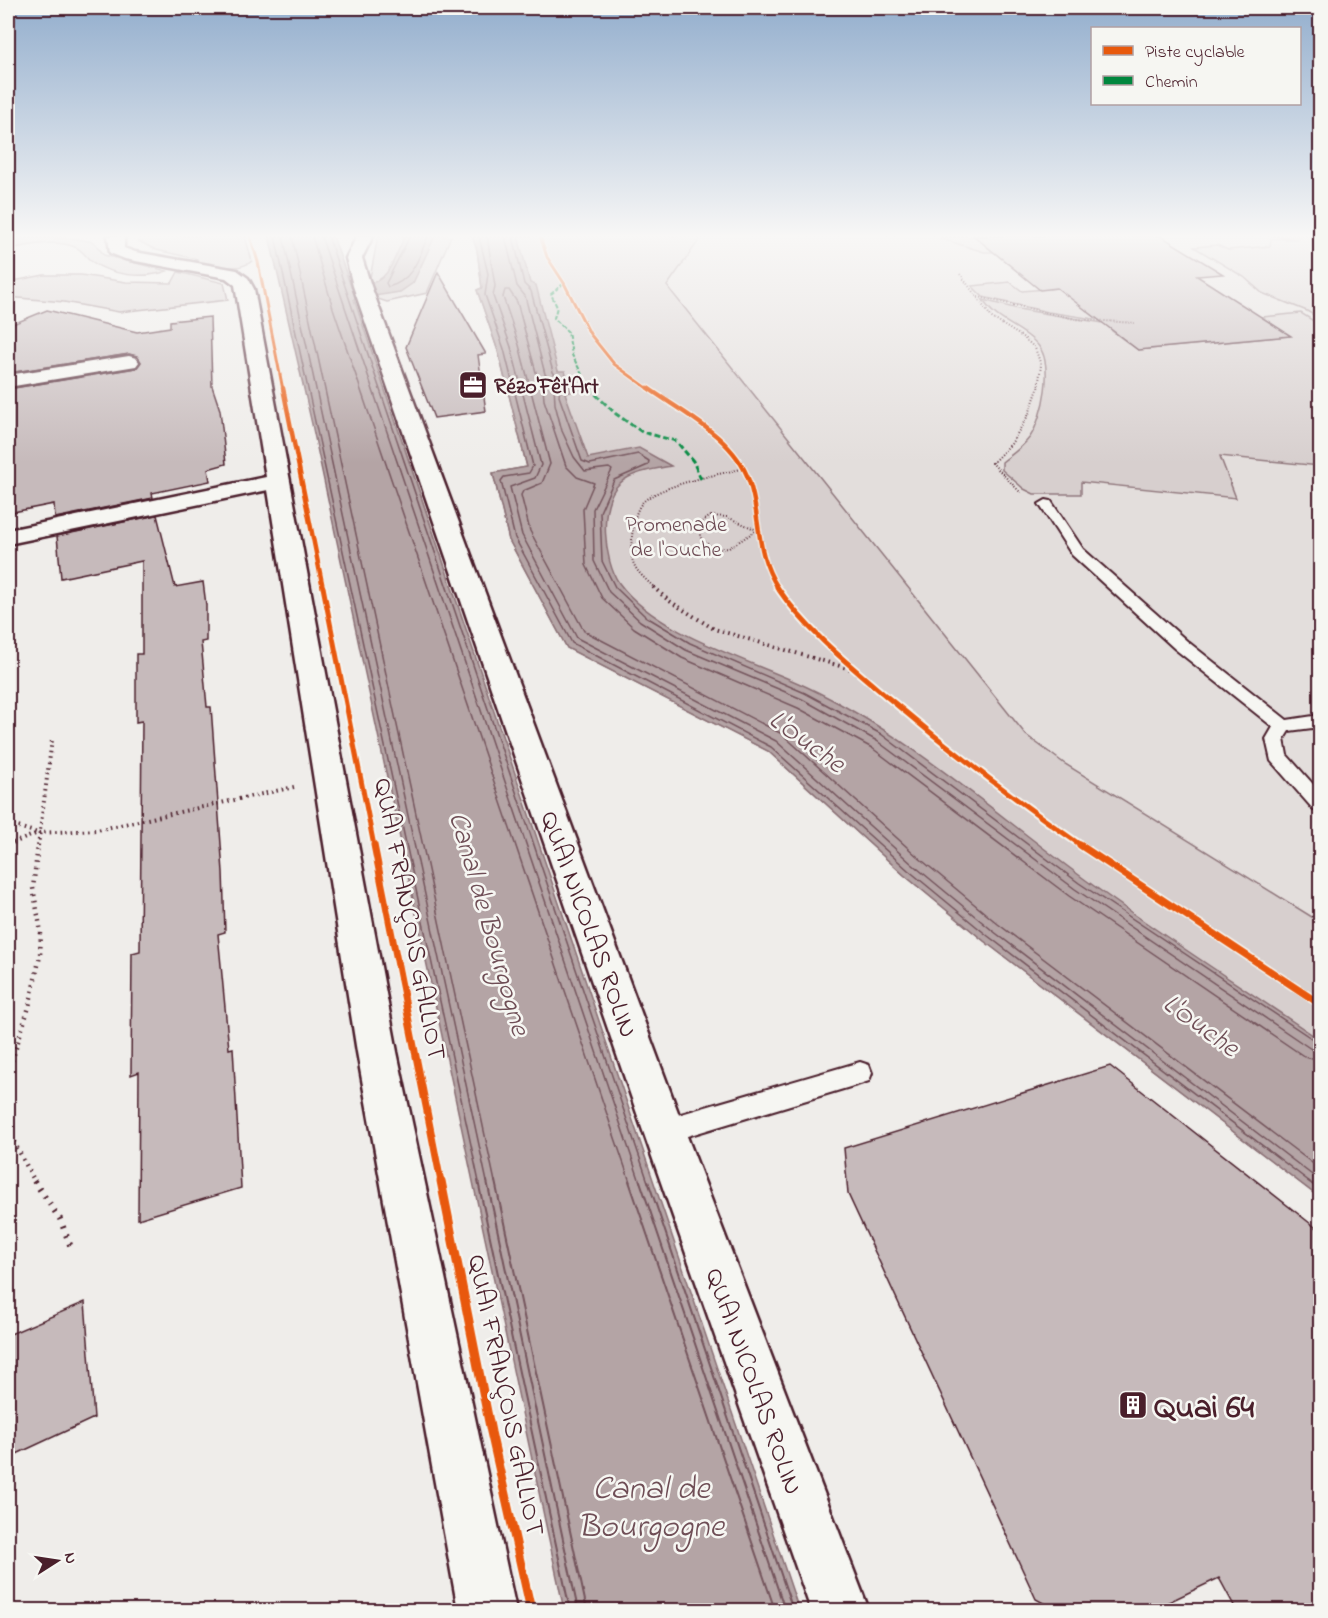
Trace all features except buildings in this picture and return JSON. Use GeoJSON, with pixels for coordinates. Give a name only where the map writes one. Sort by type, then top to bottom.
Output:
{"type":"FeatureCollection","features":[{"type":"Feature","properties":{"kind":"street","name":"QUAI FRANÇOIS GALLIOT"},"geometry":{"type":"LineString","coordinates":[[247,312],[279,481],[377,1052],[487,1611]]}},
{"type":"Feature","properties":{"kind":"street","name":"QUAI NICOLAS ROLIN"},"geometry":{"type":"LineString","coordinates":[[371,312],[664,1131],[840,1611]]}},
{"type":"Feature","properties":{"kind":"street"},"geometry":{"type":"LineString","coordinates":[[8,381],[129,362]]}},
{"type":"Feature","properties":{"kind":"street"},"geometry":{"type":"LineString","coordinates":[[8,537],[279,481]]}},
{"type":"Feature","properties":{"kind":"lane"},"geometry":{"type":"LineString","coordinates":[[1046,504],[1077,552],[1181,645],[1283,726],[1320,721]]}},
{"type":"Feature","properties":{"kind":"lane"},"geometry":{"type":"LineString","coordinates":[[1283,726],[1275,739],[1278,757],[1320,804]]}},
{"type":"Feature","properties":{"kind":"lane"},"geometry":{"type":"LineString","coordinates":[[664,1131],[860,1073]]}},
{"type":"Feature","properties":{"kind":"path"},"geometry":{"type":"LineString","coordinates":[[579,312],[590,334],[614,364],[718,438],[733,450],[745,468],[668,488],[643,502],[633,523],[630,551],[634,570],[668,600],[714,629],[857,671]]}},
{"type":"Feature","properties":{"kind":"path"},"geometry":{"type":"LineString","coordinates":[[988,312],[992,317],[1031,344],[1039,355],[1039,380],[1029,416],[1019,435],[1008,449],[995,458],[992,464],[1027,499],[1046,504]]}},
{"type":"Feature","properties":{"kind":"path"},"geometry":{"type":"LineString","coordinates":[[1037,312],[1104,322],[1135,323]]}},
{"type":"Feature","properties":{"kind":"path"},"geometry":{"type":"LineString","coordinates":[[711,516],[721,516],[757,531],[730,549],[715,549],[702,543],[701,522],[711,516]]}},
{"type":"Feature","properties":{"kind":"path"},"geometry":{"type":"LineString","coordinates":[[8,1073],[38,969],[42,937],[32,896],[38,834],[52,740]]}},
{"type":"Feature","properties":{"kind":"path"},"geometry":{"type":"LineString","coordinates":[[8,845],[38,834],[97,830],[330,779]]}},
{"type":"Feature","properties":{"kind":"path"},"geometry":{"type":"LineString","coordinates":[[8,824],[38,834]]}},
{"type":"Feature","properties":{"kind":"path"},"geometry":{"type":"LineString","coordinates":[[8,1123],[12,1138],[41,1194],[60,1219],[72,1250]]}},
{"type":"Feature","properties":{"kind":"shaded area"},"geometry":{"type":"Polygon","coordinates":[[[688,312],[1320,312],[1320,922],[1065,764],[1026,735],[688,312]]]}},
{"type":"Feature","properties":{"kind":"green space","name":"Promenade de l'Ouche"},"geometry":{"type":"Polygon","coordinates":[[[484,312],[687,312],[1026,735],[1065,764],[1320,922],[1320,1198],[984,941],[904,875],[768,751],[567,648],[509,540],[493,473],[527,467],[498,351],[484,312]]]}},
{"type":"Feature","properties":{"kind":"green space"},"geometry":{"type":"Polygon","coordinates":[[[993,312],[1033,312],[1109,324],[1112,331],[1138,350],[1289,336],[1262,317],[1301,313],[1320,325],[1320,466],[1220,456],[1236,498],[1081,482],[1081,494],[1034,494],[1024,489],[1002,470],[1002,462],[1024,444],[1035,428],[1043,404],[1045,364],[1042,353],[1031,338],[993,312]]]}},
{"type":"Feature","properties":{"kind":"green space"},"geometry":{"type":"Polygon","coordinates":[[[1046,312],[1088,312],[1095,317],[1124,315],[1094,319],[1046,312]]]}},
{"type":"Feature","properties":{"kind":"green space"},"geometry":{"type":"Polygon","coordinates":[[[1308,312],[1320,312],[1320,319],[1308,312]]]}},
{"type":"Feature","properties":{"kind":"water","name":"Canal de Bourgogne"},"geometry":{"type":"Polygon","coordinates":[[[286,312],[358,312],[799,1610],[564,1610],[286,312]]]}},
{"type":"Feature","properties":{"kind":"water","name":"L'Ouche"},"geometry":{"type":"Polygon","coordinates":[[[484,312],[543,312],[558,371],[565,371],[571,392],[565,393],[588,458],[639,448],[671,466],[643,472],[624,480],[612,493],[608,505],[606,533],[610,561],[619,583],[636,601],[680,632],[807,687],[879,727],[948,774],[1108,896],[1320,1040],[1320,1198],[984,941],[904,875],[768,751],[567,648],[509,540],[493,473],[527,467],[498,351],[484,312]]]}},
{"type":"Feature","properties":{"kind":"marked path"},"geometry":{"type":"LineString","coordinates":[[556,312],[554,318],[568,332],[572,355],[589,389],[616,414],[642,432],[676,441],[693,461],[701,479]]}},
{"type":"Feature","properties":{"kind":"cycle path"},"geometry":{"type":"LineString","coordinates":[[268,312],[491,1432],[531,1610]]}},
{"type":"Feature","properties":{"kind":"cycle path"},"geometry":{"type":"LineString","coordinates":[[579,312],[590,334],[614,364],[718,438],[733,453],[749,482],[759,543],[764,561],[776,585],[804,621],[853,668],[1004,791],[1161,900],[1320,1004]]}},
{"type":"Feature","properties":{"kind":"place","name":"Rézo'Fêt'Art"},"geometry":{"type":"Point","coordinates":[473,385]}},
{"type":"Feature","properties":{"kind":"place","name":"Quai 64"},"geometry":{"type":"Point","coordinates":[1133,1405]}}]}
